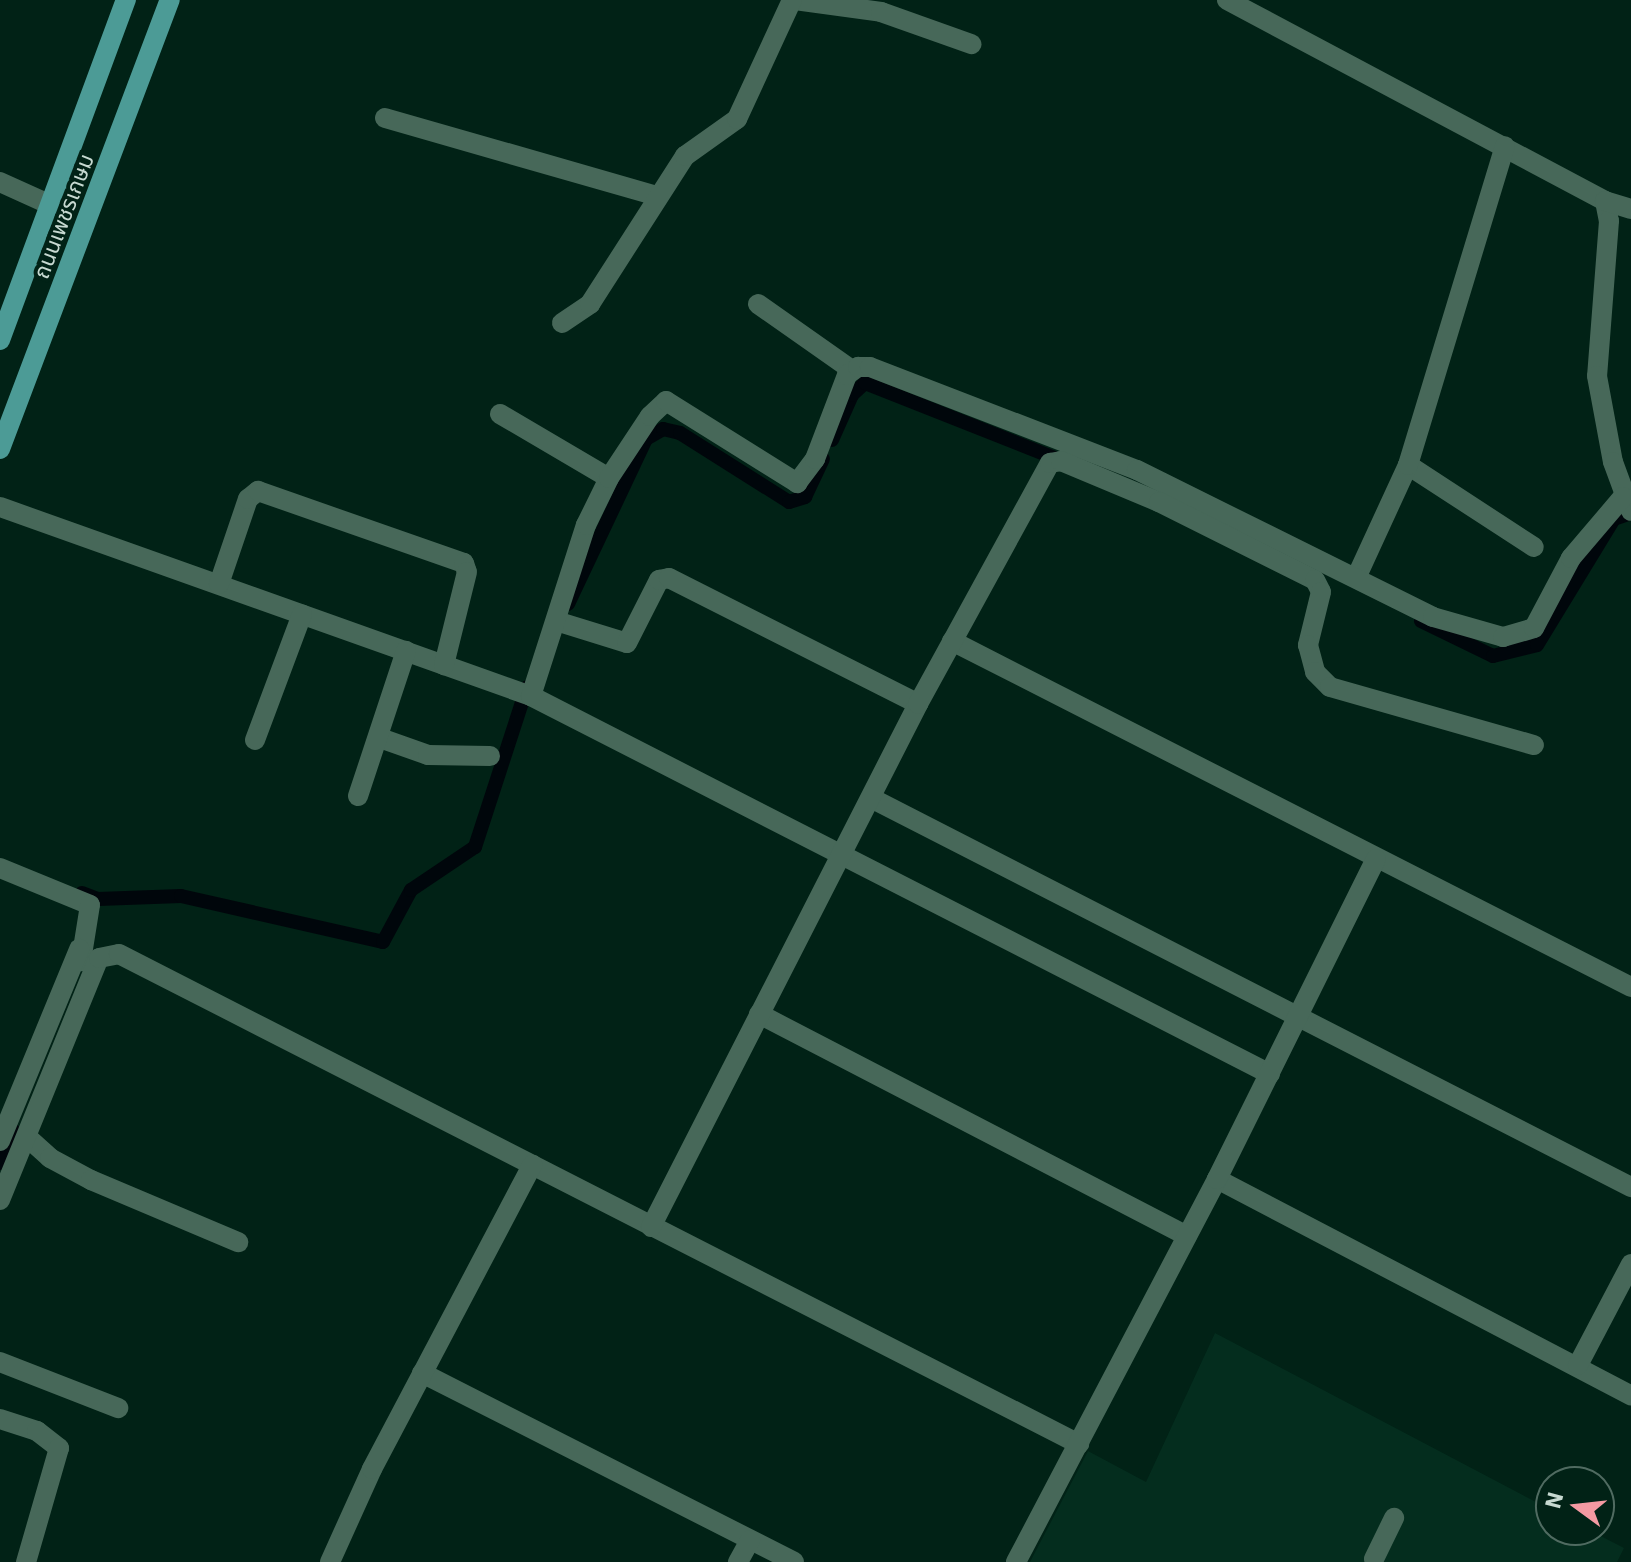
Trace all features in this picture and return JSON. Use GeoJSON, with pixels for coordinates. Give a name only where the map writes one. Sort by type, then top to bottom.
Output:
{"type":"FeatureCollection","features":[{"type":"Feature","properties":{"kind":"main road","name":"ถนนเพชรเกษม"},"geometry":{"type":"LineString","coordinates":[[0,340],[5,312],[51,205],[126,0]]}},
{"type":"Feature","properties":{"kind":"main road","name":"ถนนเพชรเกษม"},"geometry":{"type":"LineString","coordinates":[[0,449],[170,0]]}},
{"type":"Feature","properties":{"kind":"street"},"geometry":{"type":"LineString","coordinates":[[562,323],[590,304],[657,196],[696,145],[737,119],[794,0],[881,12],[971,44]]}},
{"type":"Feature","properties":{"kind":"street"},"geometry":{"type":"LineString","coordinates":[[1227,0],[1605,201],[1631,209]]}},
{"type":"Feature","properties":{"kind":"street"},"geometry":{"type":"LineString","coordinates":[[385,118],[657,196]]}},
{"type":"Feature","properties":{"kind":"street"},"geometry":{"type":"LineString","coordinates":[[1356,578],[1408,465],[1505,146]]}},
{"type":"Feature","properties":{"kind":"street"},"geometry":{"type":"LineString","coordinates":[[0,182],[51,205]]}},
{"type":"Feature","properties":{"kind":"street"},"geometry":{"type":"LineString","coordinates":[[758,304],[852,370],[870,367],[1137,470],[1433,617],[1482,634],[1529,634],[1576,551],[1626,495],[1596,364],[1609,221],[1605,201]]}},
{"type":"Feature","properties":{"kind":"street"},"geometry":{"type":"LineString","coordinates":[[527,694],[556,621],[586,525],[609,478],[666,401],[797,483],[815,459],[852,370]]}},
{"type":"Feature","properties":{"kind":"street"},"geometry":{"type":"LineString","coordinates":[[500,414],[609,478]]}},
{"type":"Feature","properties":{"kind":"street"},"geometry":{"type":"LineString","coordinates":[[651,1227],[918,704],[1039,478],[1050,463],[1061,461],[1188,515],[1315,580],[1321,592],[1308,645],[1315,672],[1330,687],[1534,745]]}},
{"type":"Feature","properties":{"kind":"street"},"geometry":{"type":"LineString","coordinates":[[1408,465],[1534,547]]}},
{"type":"Feature","properties":{"kind":"street"},"geometry":{"type":"LineString","coordinates":[[219,584],[248,499],[258,491],[464,563],[467,572],[444,665]]}},
{"type":"Feature","properties":{"kind":"street"},"geometry":{"type":"LineString","coordinates":[[0,507],[527,694],[1270,1074]]}},
{"type":"Feature","properties":{"kind":"street"},"geometry":{"type":"LineString","coordinates":[[556,621],[627,643],[659,580],[669,578],[918,704]]}},
{"type":"Feature","properties":{"kind":"street"},"geometry":{"type":"LineString","coordinates":[[255,740],[302,614]]}},
{"type":"Feature","properties":{"kind":"street"},"geometry":{"type":"LineString","coordinates":[[952,641],[1631,987]]}},
{"type":"Feature","properties":{"kind":"street"},"geometry":{"type":"LineString","coordinates":[[358,796],[380,738],[406,651]]}},
{"type":"Feature","properties":{"kind":"street"},"geometry":{"type":"LineString","coordinates":[[380,738],[428,755],[490,756]]}},
{"type":"Feature","properties":{"kind":"street"},"geometry":{"type":"LineString","coordinates":[[871,798],[1631,1187]]}},
{"type":"Feature","properties":{"kind":"street"},"geometry":{"type":"LineString","coordinates":[[1016,1562],[1217,1179],[1376,859]]}},
{"type":"Feature","properties":{"kind":"street"},"geometry":{"type":"LineString","coordinates":[[0,868],[90,905],[79,952],[0,1141]]}},
{"type":"Feature","properties":{"kind":"street"},"geometry":{"type":"LineString","coordinates":[[79,952],[88,978]]}},
{"type":"Feature","properties":{"kind":"street"},"geometry":{"type":"LineString","coordinates":[[0,1200],[88,978],[103,954],[119,954],[1079,1444]]}},
{"type":"Feature","properties":{"kind":"street"},"geometry":{"type":"LineString","coordinates":[[759,1014],[1187,1236]]}},
{"type":"Feature","properties":{"kind":"street"},"geometry":{"type":"LineString","coordinates":[[27,1137],[50,1158],[91,1180],[238,1242]]}},
{"type":"Feature","properties":{"kind":"street"},"geometry":{"type":"LineString","coordinates":[[330,1562],[422,1373],[532,1165]]}},
{"type":"Feature","properties":{"kind":"street"},"geometry":{"type":"LineString","coordinates":[[1217,1179],[1631,1395]]}},
{"type":"Feature","properties":{"kind":"street"},"geometry":{"type":"LineString","coordinates":[[1578,1365],[1631,1264]]}},
{"type":"Feature","properties":{"kind":"street"},"geometry":{"type":"LineString","coordinates":[[0,1362],[118,1408]]}},
{"type":"Feature","properties":{"kind":"street"},"geometry":{"type":"LineString","coordinates":[[422,1373],[794,1562]]}},
{"type":"Feature","properties":{"kind":"street"},"geometry":{"type":"LineString","coordinates":[[0,1419],[37,1431],[59,1448],[26,1562]]}},
{"type":"Feature","properties":{"kind":"street"},"geometry":{"type":"LineString","coordinates":[[1374,1559],[1394,1518]]}},
{"type":"Feature","properties":{"kind":"street"},"geometry":{"type":"LineString","coordinates":[[738,1562],[750,1540]]}},
{"type":"Feature","properties":{"kind":"shaded area"},"geometry":{"type":"Polygon","coordinates":[[[1215,1333],[1535,1502],[1535,1546],[1615,1546],[1615,1543],[1624,1548],[1617,1562],[1030,1562],[1088,1451],[1146,1482],[1215,1333]]]}},
{"type":"Feature","properties":{"kind":"waterway"},"geometry":{"type":"LineString","coordinates":[[832,440],[852,395],[865,383],[1062,461]]}},
{"type":"Feature","properties":{"kind":"waterway"},"geometry":{"type":"LineString","coordinates":[[568,604],[646,439],[663,429],[680,433],[789,502],[805,497],[823,459]]}},
{"type":"Feature","properties":{"kind":"waterway"},"geometry":{"type":"LineString","coordinates":[[1421,621],[1493,656],[1537,645],[1614,519],[1631,513]]}},
{"type":"Feature","properties":{"kind":"waterway"},"geometry":{"type":"LineString","coordinates":[[82,893],[98,899],[181,896],[383,942],[411,890],[475,847],[527,687]]}},
{"type":"Feature","properties":{"kind":"waterway"},"geometry":{"type":"LineString","coordinates":[[0,1163],[13,1131]]}}]}
